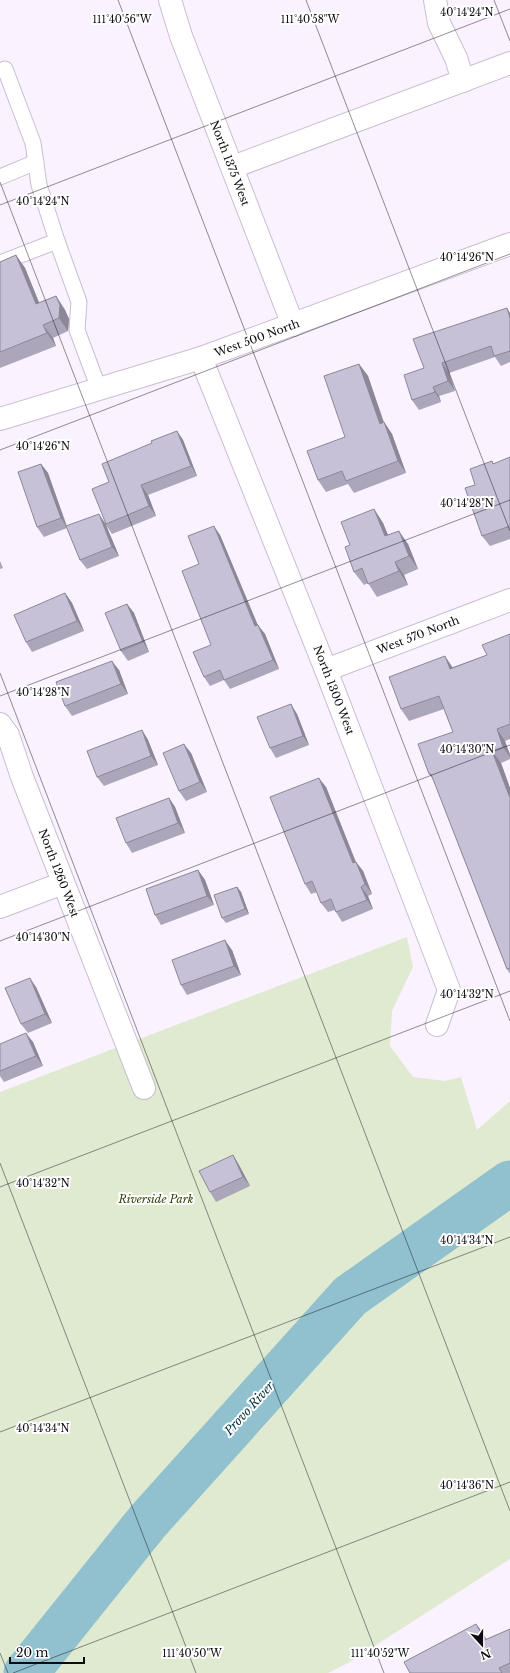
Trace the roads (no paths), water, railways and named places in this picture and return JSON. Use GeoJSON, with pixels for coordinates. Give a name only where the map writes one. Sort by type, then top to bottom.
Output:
{"type":"FeatureCollection","features":[{"type":"Feature","properties":{"kind":"street","name":"North 1375 West"},"geometry":{"type":"LineString","coordinates":[[170,0],[181,36],[233,167],[292,325]]}},
{"type":"Feature","properties":{"kind":"street"},"geometry":{"type":"LineString","coordinates":[[435,0],[439,23],[456,58],[463,81]]}},
{"type":"Feature","properties":{"kind":"street"},"geometry":{"type":"LineString","coordinates":[[233,167],[510,63]]}},
{"type":"Feature","properties":{"kind":"street","name":"West 500 North"},"geometry":{"type":"LineString","coordinates":[[0,419],[201,358],[510,244]]}},
{"type":"Feature","properties":{"kind":"street","name":"North 1300 West"},"geometry":{"type":"LineString","coordinates":[[201,358],[326,670],[449,990],[438,1024]]}},
{"type":"Feature","properties":{"kind":"street","name":"West 570 North"},"geometry":{"type":"LineString","coordinates":[[326,670],[510,600]]}},
{"type":"Feature","properties":{"kind":"street","name":"North 1260 West"},"geometry":{"type":"LineString","coordinates":[[0,724],[8,735],[63,883],[144,1088]]}},
{"type":"Feature","properties":{"kind":"street"},"geometry":{"type":"LineString","coordinates":[[0,907],[63,883]]}},
{"type":"Feature","properties":{"kind":"lane"},"geometry":{"type":"LineString","coordinates":[[5,69],[33,143],[39,185],[79,302],[77,330],[99,389]]}},
{"type":"Feature","properties":{"kind":"lane"},"geometry":{"type":"LineString","coordinates":[[0,177],[36,162]]}},
{"type":"Feature","properties":{"kind":"lane"},"geometry":{"type":"LineString","coordinates":[[0,263],[57,241]]}},
{"type":"Feature","properties":{"kind":"waterway","name":"Provo River"},"geometry":{"type":"LineString","coordinates":[[26,1673],[148,1521],[350,1296],[510,1183]]}},
{"type":"Feature","properties":{"kind":"park label","name":"Riverside Park"},"geometry":{"type":"Point","coordinates":[156,1199]}}]}
